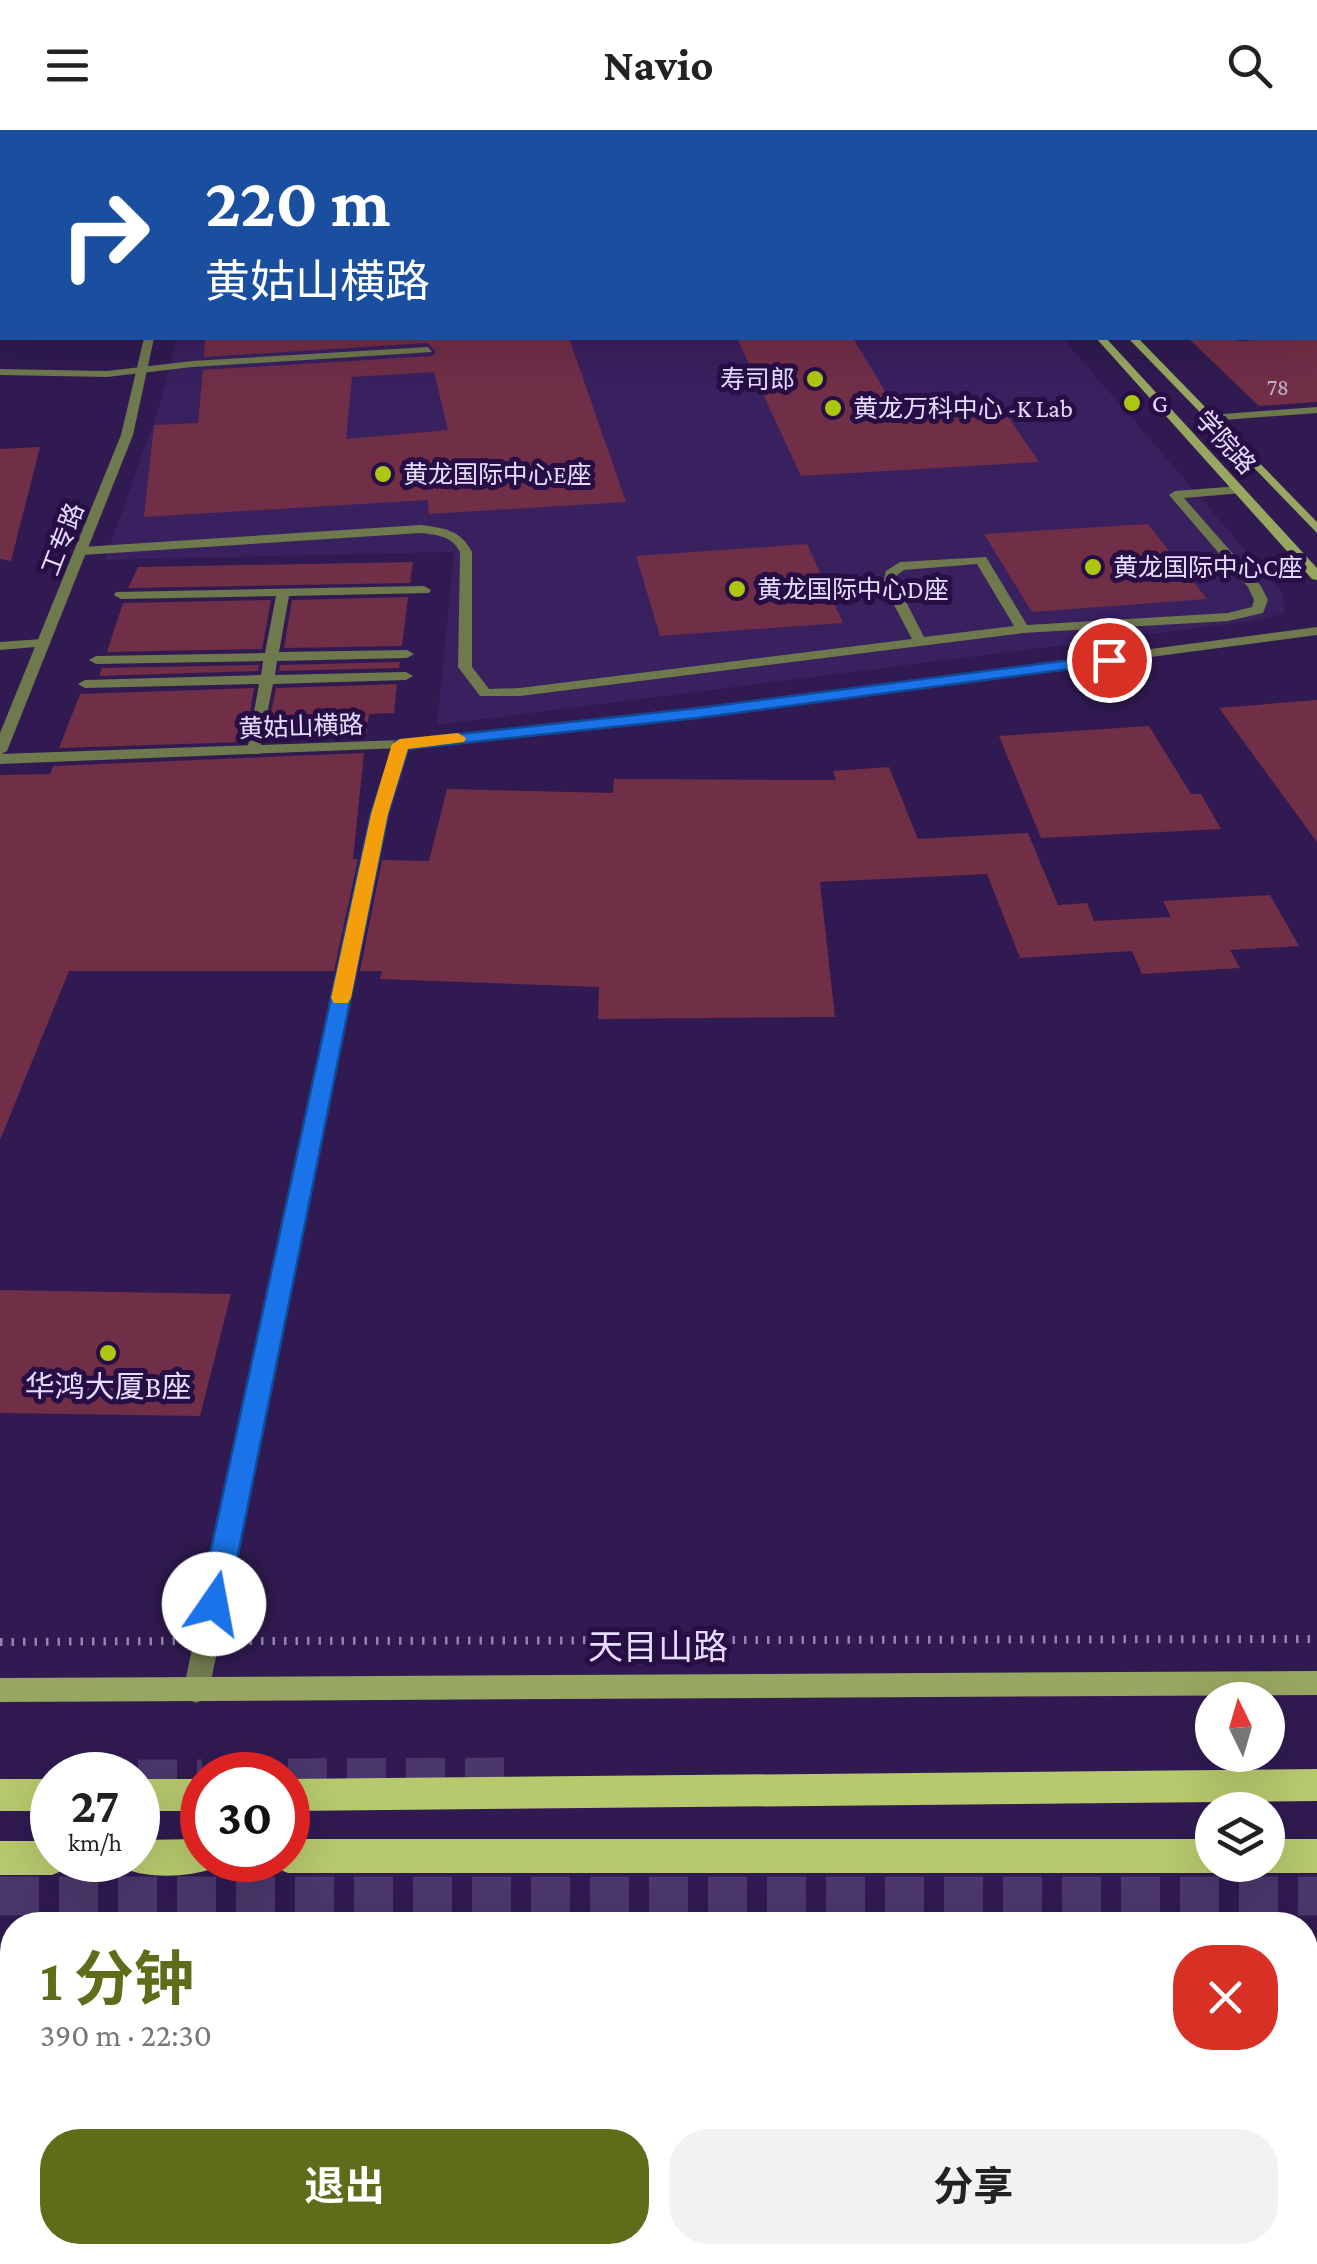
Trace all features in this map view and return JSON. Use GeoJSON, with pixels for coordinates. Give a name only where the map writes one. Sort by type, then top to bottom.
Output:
{"type":"FeatureCollection","features":[{"type":"Feature","properties":{"kind":"main road","name":"学院路"},"geometry":{"type":"LineString","coordinates":[[1103,340],[1317,576]]}},
{"type":"Feature","properties":{"kind":"main road","name":"学院路"},"geometry":{"type":"LineString","coordinates":[[1135,340],[1317,530]]}},
{"type":"Feature","properties":{"kind":"main road","name":"天目山路"},"geometry":{"type":"LineString","coordinates":[[0,1690],[1317,1683]]}},
{"type":"Feature","properties":{"kind":"main road"},"geometry":{"type":"LineString","coordinates":[[310,1795],[1317,1784]]}},
{"type":"Feature","properties":{"kind":"main road"},"geometry":{"type":"LineString","coordinates":[[0,1795],[30,1795]]}},
{"type":"Feature","properties":{"kind":"main road"},"geometry":{"type":"LineString","coordinates":[[310,1856],[1195,1856]]}},
{"type":"Feature","properties":{"kind":"main road"},"geometry":{"type":"LineString","coordinates":[[1285,1856],[1317,1856]]}},
{"type":"Feature","properties":{"kind":"main road"},"geometry":{"type":"LineString","coordinates":[[0,1858],[30,1858]]}},
{"type":"Feature","properties":{"kind":"street","name":"工专路"},"geometry":{"type":"LineString","coordinates":[[0,751],[127,435],[148,340]]}},
{"type":"Feature","properties":{"kind":"street"},"geometry":{"type":"LineString","coordinates":[[0,372],[70,375],[428,350]]}},
{"type":"Feature","properties":{"kind":"street"},"geometry":{"type":"LineString","coordinates":[[1210,418],[1317,410]]}},
{"type":"Feature","properties":{"kind":"street"},"geometry":{"type":"LineString","coordinates":[[82,551],[421,530],[450,532],[462,540],[466,552],[465,667],[485,693],[581,686],[1023,629],[1228,617],[1258,610],[1261,600],[1254,586],[1174,495],[1239,490]]}},
{"type":"Feature","properties":{"kind":"street"},"geometry":{"type":"LineString","coordinates":[[920,642],[890,584],[890,574],[900,566],[981,560],[1023,629]]}},
{"type":"Feature","properties":{"kind":"street"},"geometry":{"type":"LineString","coordinates":[[120,595],[424,590]]}},
{"type":"Feature","properties":{"kind":"street"},"geometry":{"type":"LineString","coordinates":[[254,751],[270,680],[269,656],[283,592]]}},
{"type":"Feature","properties":{"kind":"street","name":"黄姑山横路"},"geometry":{"type":"LineString","coordinates":[[0,759],[400,744],[698,713],[1317,631]]}},
{"type":"Feature","properties":{"kind":"street"},"geometry":{"type":"LineString","coordinates":[[0,646],[42,643]]}},
{"type":"Feature","properties":{"kind":"street"},"geometry":{"type":"LineString","coordinates":[[96,660],[407,654]]}},
{"type":"Feature","properties":{"kind":"street"},"geometry":{"type":"LineString","coordinates":[[85,684],[406,676]]}},
{"type":"Feature","properties":{"kind":"street"},"geometry":{"type":"LineString","coordinates":[[196,1691],[380,814],[400,744]]}},
{"type":"Feature","properties":{"kind":"path"},"geometry":{"type":"LineString","coordinates":[[0,1642],[1317,1639]]}},
{"type":"Feature","properties":{"kind":"shaded area"},"geometry":{"type":"Polygon","coordinates":[[[176,340],[1065,340],[1283,594],[1285,613],[1253,621],[437,725],[454,552],[105,560],[161,401],[176,340]]]}},
{"type":"Feature","properties":{"kind":"building","name":"黄龙国际中心E座"},"geometry":{"type":"Polygon","coordinates":[[[205,340],[570,340],[626,502],[429,514],[428,500],[144,517],[154,425],[198,423],[203,370],[432,356],[436,352],[428,343],[204,357],[205,340]],[[434,372],[352,377],[346,439],[448,430],[434,372]]]}},
{"type":"Feature","properties":{"kind":"building","name":"黄龙万科中心 -K Lab"},"geometry":{"type":"Polygon","coordinates":[[[738,340],[854,340],[897,411],[1000,405],[1039,462],[801,476],[738,340]]]}},
{"type":"Feature","properties":{"kind":"building"},"geometry":{"type":"Polygon","coordinates":[[[1190,340],[1317,340],[1317,402],[1259,406],[1190,340]]]}},
{"type":"Feature","properties":{"kind":"building"},"geometry":{"type":"Polygon","coordinates":[[[40,447],[11,561],[0,559],[0,449],[40,447]]]}},
{"type":"Feature","properties":{"kind":"building","name":"黄龙国际中心C座"},"geometry":{"type":"Polygon","coordinates":[[[1148,524],[1207,599],[1032,612],[984,534],[1148,524]]]}},
{"type":"Feature","properties":{"kind":"building","name":"黄龙国际中心D座"},"geometry":{"type":"Polygon","coordinates":[[[807,544],[843,623],[660,636],[636,556],[807,544]]]}},
{"type":"Feature","properties":{"kind":"building"},"geometry":{"type":"Polygon","coordinates":[[[413,562],[410,583],[128,588],[138,567],[413,562]]]}},
{"type":"Feature","properties":{"kind":"building"},"geometry":{"type":"Polygon","coordinates":[[[408,597],[402,646],[284,648],[292,600],[408,597]]]}},
{"type":"Feature","properties":{"kind":"building"},"geometry":{"type":"Polygon","coordinates":[[[271,600],[262,649],[107,652],[123,603],[271,600]]]}},
{"type":"Feature","properties":{"kind":"building"},"geometry":{"type":"Polygon","coordinates":[[[400,662],[399,668],[279,671],[280,665],[400,662]]]}},
{"type":"Feature","properties":{"kind":"building"},"geometry":{"type":"Polygon","coordinates":[[[259,665],[258,671],[99,676],[102,668],[259,665]]]}},
{"type":"Feature","properties":{"kind":"building"},"geometry":{"type":"Polygon","coordinates":[[[397,684],[394,713],[369,714],[366,737],[265,741],[276,688],[397,684]]]}},
{"type":"Feature","properties":{"kind":"building"},"geometry":{"type":"Polygon","coordinates":[[[254,688],[245,742],[59,748],[80,694],[254,688]]]}},
{"type":"Feature","properties":{"kind":"building"},"geometry":{"type":"Polygon","coordinates":[[[1317,700],[1317,842],[1219,708],[1317,700]]]}},
{"type":"Feature","properties":{"kind":"building"},"geometry":{"type":"Polygon","coordinates":[[[1149,726],[1191,794],[1201,794],[1221,829],[1041,838],[999,736],[1149,726]]]}},
{"type":"Feature","properties":{"kind":"building"},"geometry":{"type":"Polygon","coordinates":[[[364,753],[353,859],[358,859],[334,971],[69,971],[0,1140],[0,775],[50,774],[53,766],[364,753]]]}},
{"type":"Feature","properties":{"kind":"building"},"geometry":{"type":"Polygon","coordinates":[[[889,767],[918,839],[1028,833],[1058,905],[1087,903],[1094,921],[1171,917],[1163,901],[1270,895],[1299,946],[1230,950],[1240,968],[1142,974],[1132,951],[1020,958],[987,874],[820,882],[835,1017],[598,1019],[599,987],[380,979],[382,971],[360,971],[382,860],[429,861],[447,789],[613,793],[614,779],[836,780],[833,771],[889,767]]]}},
{"type":"Feature","properties":{"kind":"building","name":"华鸿大厦B座"},"geometry":{"type":"Polygon","coordinates":[[[0,1290],[231,1294],[200,1416],[0,1413],[0,1290]]]}},
{"type":"Feature","properties":{"kind":"tunnel"},"geometry":{"type":"LineString","coordinates":[[310,1778],[511,1777]]}},
{"type":"Feature","properties":{"kind":"tunnel"},"geometry":{"type":"LineString","coordinates":[[160,1779],[180,1779]]}},
{"type":"Feature","properties":{"kind":"tunnel"},"geometry":{"type":"LineString","coordinates":[[0,1896],[1317,1896]]}},
{"type":"Feature","properties":{"kind":"slow traffic"},"geometry":{"type":"LineString","coordinates":[[341,998],[380,814],[400,744],[458,738]]}},
{"type":"Feature","properties":{"kind":"place","name":"寿司郎"},"geometry":{"type":"Point","coordinates":[815,379]}},
{"type":"Feature","properties":{"kind":"place","name":"G"},"geometry":{"type":"Point","coordinates":[1132,403]}},
{"type":"Feature","properties":{"kind":"place","name":"黄龙万科中心 -K Lab"},"geometry":{"type":"Point","coordinates":[833,408]}},
{"type":"Feature","properties":{"kind":"place","name":"黄龙国际中心E座"},"geometry":{"type":"Point","coordinates":[383,474]}},
{"type":"Feature","properties":{"kind":"place","name":"黄龙国际中心C座"},"geometry":{"type":"Point","coordinates":[1093,567]}},
{"type":"Feature","properties":{"kind":"place","name":"黄龙国际中心D座"},"geometry":{"type":"Point","coordinates":[737,589]}},
{"type":"Feature","properties":{"kind":"place","name":"华鸿大厦B座"},"geometry":{"type":"Point","coordinates":[108,1353]}},
{"type":"Feature","properties":{"kind":"route"},"geometry":{"type":"LineString","coordinates":[[214,1604],[380,814],[400,744],[698,713],[1109,660]]}}]}
